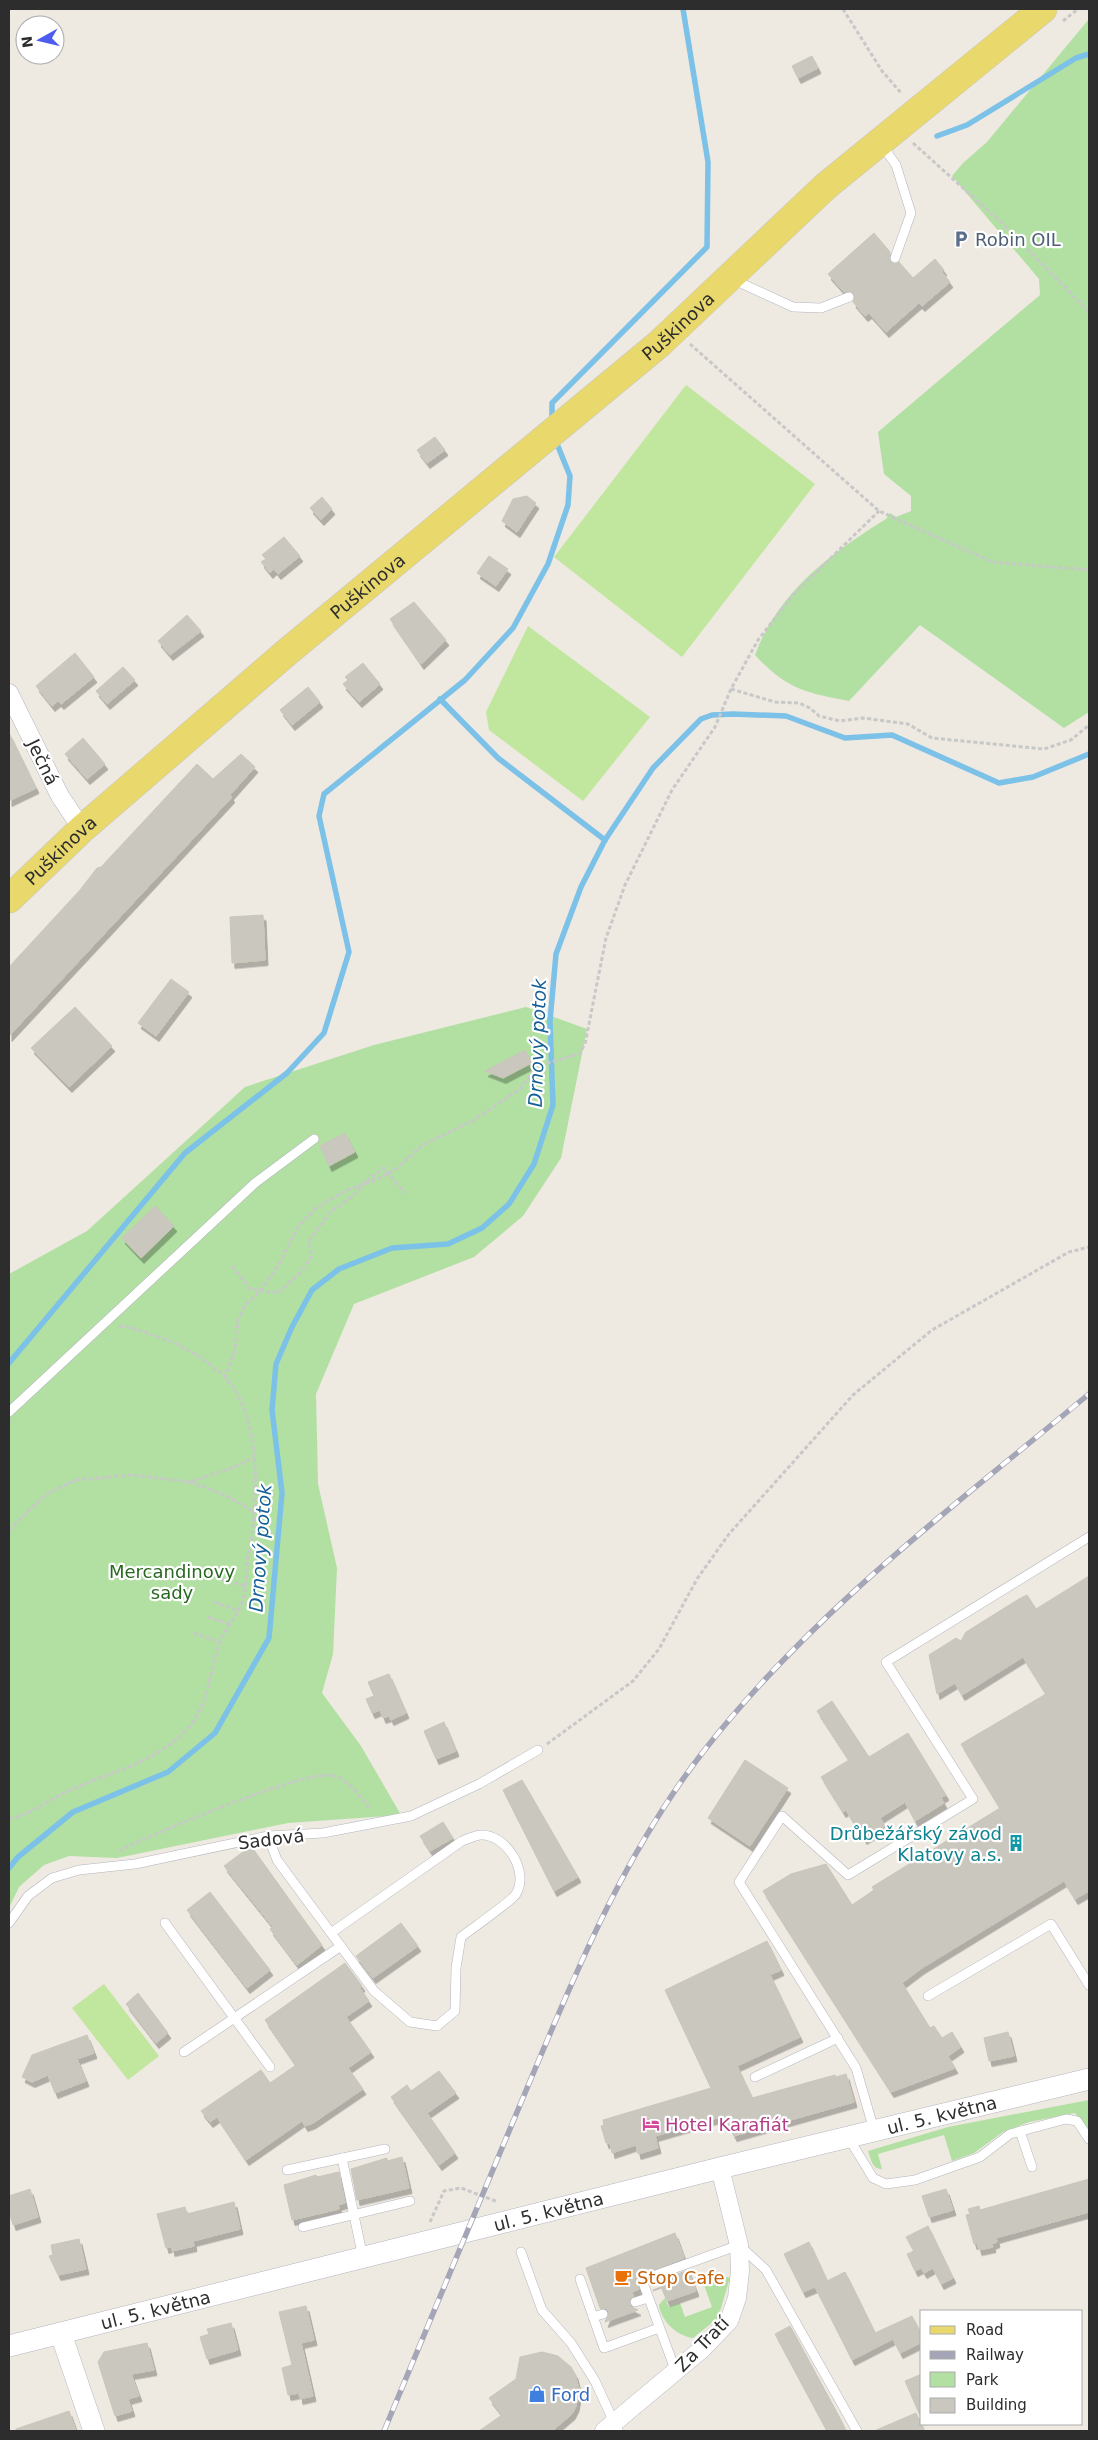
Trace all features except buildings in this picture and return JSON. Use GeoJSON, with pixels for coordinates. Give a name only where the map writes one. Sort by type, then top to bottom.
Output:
{"type":"FeatureCollection","features":[{"type":"Feature","properties":{"kind":"main road","name":"Puškinova"},"geometry":{"type":"LineString","coordinates":[[9,899],[82,829],[286,654],[674,330],[826,186],[916,111],[997,48],[1042,9]]}},
{"type":"Feature","properties":{"kind":"street","name":"Ječná"},"geometry":{"type":"LineString","coordinates":[[9,693],[60,796],[82,829]]}},
{"type":"Feature","properties":{"kind":"street","name":"ul. 5. května"},"geometry":{"type":"LineString","coordinates":[[9,2346],[720,2168],[1089,2079]]}},
{"type":"Feature","properties":{"kind":"street","name":"Za Tratí"},"geometry":{"type":"LineString","coordinates":[[612,2428],[702,2349],[728,2321],[737,2298],[740,2271],[739,2245],[720,2168]]}},
{"type":"Feature","properties":{"kind":"street"},"geometry":{"type":"LineString","coordinates":[[61,2334],[94,2431]]}},
{"type":"Feature","properties":{"kind":"lane"},"geometry":{"type":"LineString","coordinates":[[888,135],[911,213],[895,258]]}},
{"type":"Feature","properties":{"kind":"lane"},"geometry":{"type":"LineString","coordinates":[[729,278],[793,307],[821,308],[848,297]]}},
{"type":"Feature","properties":{"kind":"lane"},"geometry":{"type":"LineString","coordinates":[[9,1412],[255,1183],[314,1139]]}},
{"type":"Feature","properties":{"kind":"lane"},"geometry":{"type":"LineString","coordinates":[[874,2131],[856,2068],[739,1882],[782,1816],[848,1875],[973,1800],[886,1662],[1089,1537]]}},
{"type":"Feature","properties":{"kind":"lane","name":"Sadová"},"geometry":{"type":"LineString","coordinates":[[9,1923],[28,1896],[52,1878],[79,1870],[135,1864],[268,1836],[323,1833],[411,1816],[479,1784],[538,1750]]}},
{"type":"Feature","properties":{"kind":"lane"},"geometry":{"type":"LineString","coordinates":[[268,1836],[277,1860],[331,1933],[341,1946],[374,1991],[410,2022],[437,2026],[456,2011],[456,1968],[461,1937],[516,1894],[521,1876],[516,1857],[499,1841],[481,1835],[462,1841],[331,1933]]}},
{"type":"Feature","properties":{"kind":"lane"},"geometry":{"type":"LineString","coordinates":[[165,1923],[270,2067]]}},
{"type":"Feature","properties":{"kind":"lane"},"geometry":{"type":"LineString","coordinates":[[928,1996],[1051,1924],[1089,1985]]}},
{"type":"Feature","properties":{"kind":"lane"},"geometry":{"type":"LineString","coordinates":[[184,2052],[341,1946]]}},
{"type":"Feature","properties":{"kind":"lane"},"geometry":{"type":"LineString","coordinates":[[754,2077],[838,2038]]}},
{"type":"Feature","properties":{"kind":"lane"},"geometry":{"type":"LineString","coordinates":[[848,2137],[873,2178],[886,2184],[915,2180],[980,2156],[1010,2134],[1066,2119],[1077,2121],[1089,2139]]}},
{"type":"Feature","properties":{"kind":"lane"},"geometry":{"type":"LineString","coordinates":[[1020,2131],[1032,2167]]}},
{"type":"Feature","properties":{"kind":"lane"},"geometry":{"type":"LineString","coordinates":[[287,2170],[384,2149]]}},
{"type":"Feature","properties":{"kind":"lane"},"geometry":{"type":"LineString","coordinates":[[342,2158],[363,2258]]}},
{"type":"Feature","properties":{"kind":"lane"},"geometry":{"type":"LineString","coordinates":[[303,2227],[410,2202]]}},
{"type":"Feature","properties":{"kind":"lane"},"geometry":{"type":"LineString","coordinates":[[676,2372],[642,2280],[739,2245],[766,2270],[857,2431]]}},
{"type":"Feature","properties":{"kind":"lane"},"geometry":{"type":"LineString","coordinates":[[521,2252],[542,2310],[571,2343],[595,2381],[612,2428]]}},
{"type":"Feature","properties":{"kind":"lane"},"geometry":{"type":"LineString","coordinates":[[580,2279],[604,2348],[659,2328]]}},
{"type":"Feature","properties":{"kind":"lane"},"geometry":{"type":"LineString","coordinates":[[635,2302],[648,2298]]}},
{"type":"Feature","properties":{"kind":"lane"},"geometry":{"type":"LineString","coordinates":[[593,2317],[602,2314]]}},
{"type":"Feature","properties":{"kind":"path"},"geometry":{"type":"LineString","coordinates":[[843,9],[882,70],[916,111]]}},
{"type":"Feature","properties":{"kind":"path"},"geometry":{"type":"LineString","coordinates":[[888,135],[1003,224],[1089,312]]}},
{"type":"Feature","properties":{"kind":"path"},"geometry":{"type":"LineString","coordinates":[[674,330],[879,511],[992,562],[1089,570]]}},
{"type":"Feature","properties":{"kind":"path"},"geometry":{"type":"LineString","coordinates":[[225,1377],[235,1349],[238,1320],[244,1307],[259,1292],[278,1266],[297,1228],[316,1208],[347,1190],[373,1181],[396,1169],[423,1145],[474,1120],[520,1089],[537,1066],[575,1056],[585,1044],[606,938],[625,885],[672,790],[715,727],[724,710],[731,689],[758,640],[793,595],[879,511]]}},
{"type":"Feature","properties":{"kind":"path"},"geometry":{"type":"LineString","coordinates":[[731,689],[775,702],[799,703],[810,708],[819,716],[840,721],[863,718],[908,724],[932,738],[1044,749],[1071,740],[1089,725]]}},
{"type":"Feature","properties":{"kind":"path"},"geometry":{"type":"LineString","coordinates":[[232,1266],[250,1289],[278,1292],[301,1272],[312,1256],[308,1243],[319,1225],[330,1212],[353,1196],[366,1181],[383,1168],[405,1193]]}},
{"type":"Feature","properties":{"kind":"path"},"geometry":{"type":"LineString","coordinates":[[538,1750],[633,1681],[659,1649],[697,1579],[729,1534],[853,1395],[932,1330],[1069,1252],[1089,1247]]}},
{"type":"Feature","properties":{"kind":"path"},"geometry":{"type":"LineString","coordinates":[[9,1818],[29,1813],[66,1792],[133,1765],[175,1740],[189,1728],[203,1703],[211,1682],[220,1642],[239,1611],[245,1586],[255,1513],[256,1478],[248,1420],[240,1397],[225,1377],[205,1360],[178,1343],[128,1327],[104,1325]]}},
{"type":"Feature","properties":{"kind":"path"},"geometry":{"type":"LineString","coordinates":[[190,1482],[237,1466],[254,1457]]}},
{"type":"Feature","properties":{"kind":"path"},"geometry":{"type":"LineString","coordinates":[[9,1530],[46,1494],[76,1480],[133,1475],[190,1482],[223,1494],[255,1513]]}},
{"type":"Feature","properties":{"kind":"path"},"geometry":{"type":"LineString","coordinates":[[222,1579],[245,1586]]}},
{"type":"Feature","properties":{"kind":"path"},"geometry":{"type":"LineString","coordinates":[[214,1602],[239,1611]]}},
{"type":"Feature","properties":{"kind":"path"},"geometry":{"type":"LineString","coordinates":[[207,1617],[231,1624]]}},
{"type":"Feature","properties":{"kind":"path"},"geometry":{"type":"LineString","coordinates":[[194,1633],[220,1642]]}},
{"type":"Feature","properties":{"kind":"path"},"geometry":{"type":"LineString","coordinates":[[115,1853],[251,1796],[298,1779],[320,1774],[336,1776],[353,1789],[381,1822]]}},
{"type":"Feature","properties":{"kind":"green space"},"geometry":{"type":"Polygon","coordinates":[[[1089,19],[1089,712],[1064,728],[920,625],[849,701],[798,688],[777,675],[755,655],[765,632],[777,612],[808,576],[826,560],[886,519],[890,513],[896,517],[911,511],[911,496],[884,474],[878,432],[1040,295],[1039,279],[952,176],[963,163],[987,142],[1089,19]]]}},
{"type":"Feature","properties":{"kind":"green space"},"geometry":{"type":"Polygon","coordinates":[[[686,385],[815,484],[682,657],[554,557],[686,385]]]}},
{"type":"Feature","properties":{"kind":"green space"},"geometry":{"type":"Polygon","coordinates":[[[528,626],[650,717],[583,801],[489,730],[486,712],[528,626]]]}},
{"type":"Feature","properties":{"kind":"green space","name":"Mercandinovy sady"},"geometry":{"type":"Polygon","coordinates":[[[526,1007],[587,1029],[561,1158],[523,1216],[474,1257],[354,1304],[316,1394],[318,1484],[337,1568],[333,1654],[322,1693],[361,1746],[401,1815],[288,1823],[117,1858],[69,1856],[44,1865],[19,1887],[9,1908],[9,1274],[87,1231],[245,1087],[374,1045],[526,1007]]]}},
{"type":"Feature","properties":{"kind":"green space"},"geometry":{"type":"Polygon","coordinates":[[[104,1984],[159,2056],[128,2080],[72,2008],[104,1984]]]}},
{"type":"Feature","properties":{"kind":"green space"},"geometry":{"type":"Polygon","coordinates":[[[1089,2100],[1089,2131],[1075,2113],[1029,2122],[1003,2132],[974,2153],[952,2161],[944,2135],[878,2154],[882,2169],[874,2165],[868,2151],[948,2127],[1089,2100]]]}},
{"type":"Feature","properties":{"kind":"green space"},"geometry":{"type":"Polygon","coordinates":[[[727,2277],[730,2278],[718,2318],[693,2338],[681,2334],[666,2322],[659,2305],[665,2298],[669,2307],[680,2303],[685,2317],[712,2307],[704,2285],[727,2277]]]}},
{"type":"Feature","properties":{"kind":"waterway"},"geometry":{"type":"LineString","coordinates":[[552,421],[552,403],[707,247],[708,162],[683,9]]}},
{"type":"Feature","properties":{"kind":"waterway"},"geometry":{"type":"LineString","coordinates":[[937,136],[967,125],[1076,58],[1089,54]]}},
{"type":"Feature","properties":{"kind":"waterway"},"geometry":{"type":"LineString","coordinates":[[9,1363],[185,1153],[287,1073],[324,1033],[349,952],[319,816],[324,794],[465,680],[513,628],[548,564],[568,505],[570,476],[555,439]]}},
{"type":"Feature","properties":{"kind":"waterway"},"geometry":{"type":"LineString","coordinates":[[440,699],[498,758],[605,840]]}},
{"type":"Feature","properties":{"kind":"waterway","name":"Drnový potok"},"geometry":{"type":"LineString","coordinates":[[9,1868],[18,1857],[73,1812],[168,1772],[215,1733],[269,1638],[282,1493],[272,1410],[276,1364],[292,1327],[312,1290],[339,1269],[392,1248],[448,1244],[482,1228],[509,1204],[534,1164],[553,1105],[550,1021],[556,954],[581,887],[605,840],[653,768],[701,719],[712,715],[733,714],[786,716],[845,738],[892,735],[999,783],[1033,777],[1089,754]]}},
{"type":"Feature","properties":{"kind":"railway"},"geometry":{"type":"LineString","coordinates":[[384,2431],[582,1960],[625,1874],[648,1832],[674,1791],[745,1701],[837,1607],[886,1562],[1089,1394]]}},
{"type":"Feature","properties":{"kind":"place","name":"Robin OIL"},"geometry":{"type":"Point","coordinates":[961,239]}},
{"type":"Feature","properties":{"kind":"place","name":"Drůbežářský závod Klatovy a.s."},"geometry":{"type":"Point","coordinates":[1016,1843]}},
{"type":"Feature","properties":{"kind":"place","name":"Hotel Karafiát"},"geometry":{"type":"Point","coordinates":[651,2124]}},
{"type":"Feature","properties":{"kind":"place","name":"Stop Cafe"},"geometry":{"type":"Point","coordinates":[623,2277]}},
{"type":"Feature","properties":{"kind":"place","name":"Ford"},"geometry":{"type":"Point","coordinates":[537,2394]}}]}
